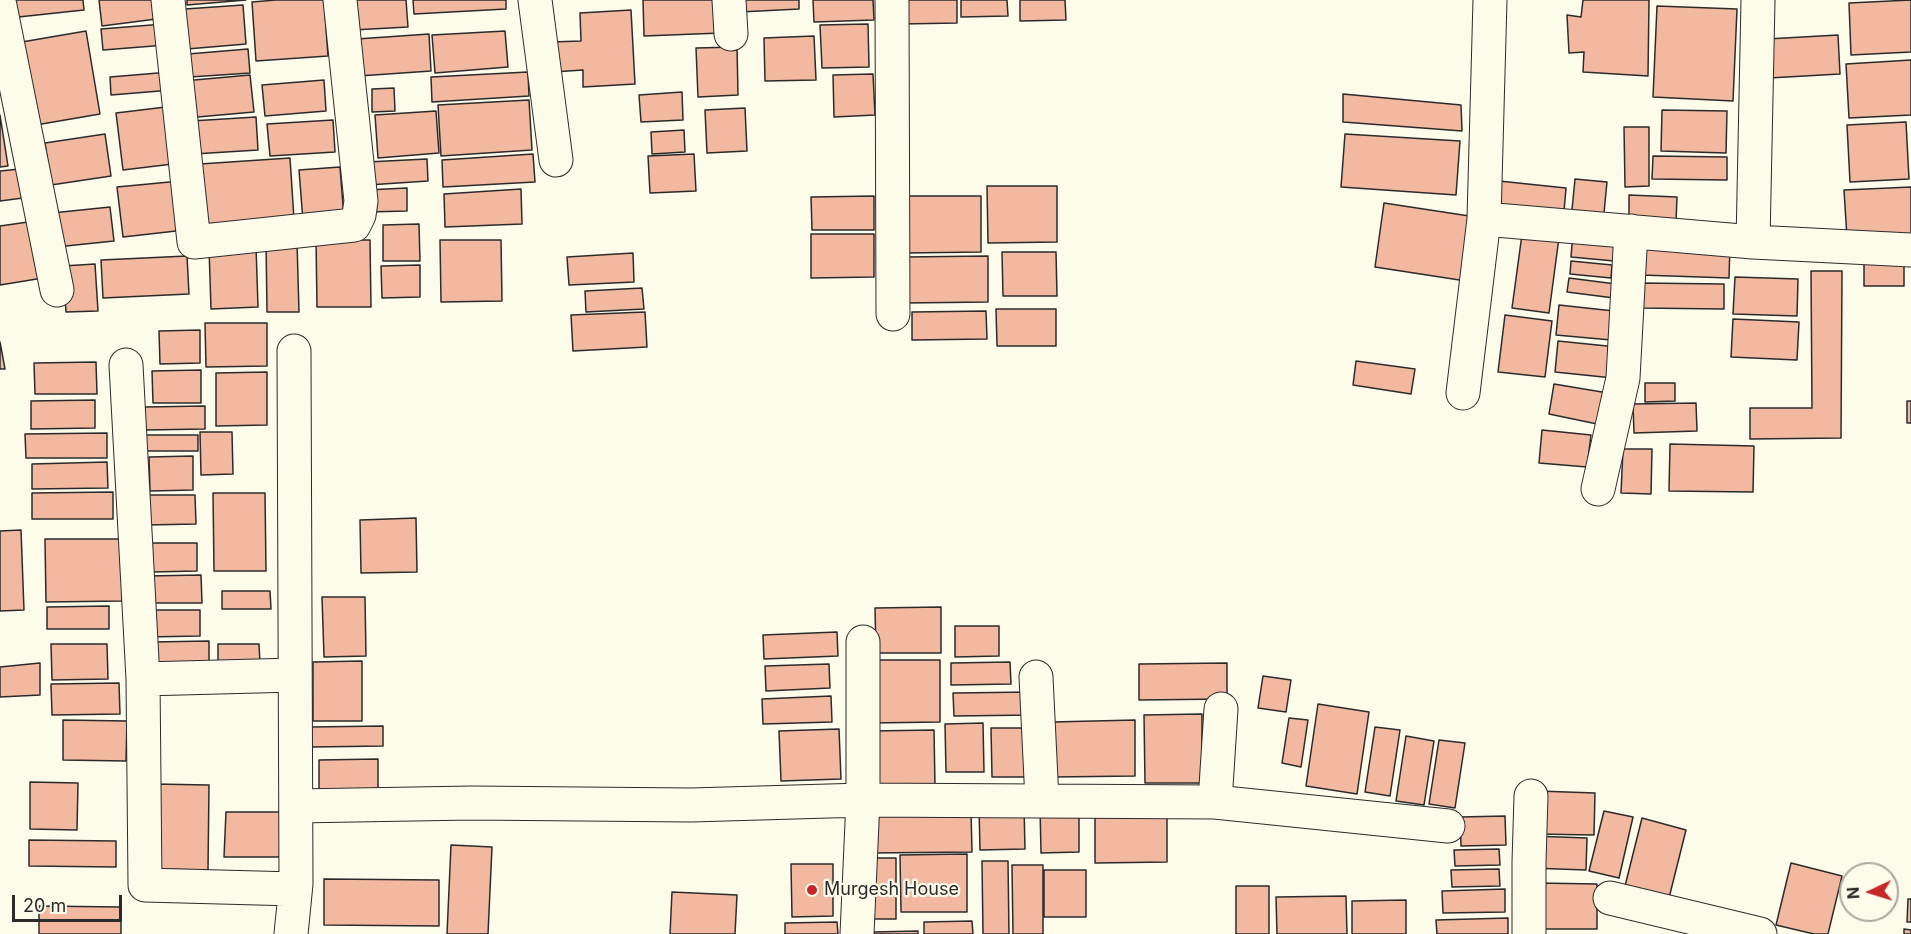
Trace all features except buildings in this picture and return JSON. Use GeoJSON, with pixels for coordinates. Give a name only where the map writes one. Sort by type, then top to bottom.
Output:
{"type":"FeatureCollection","features":[{"type":"Feature","properties":{"kind":"street"},"geometry":{"type":"LineString","coordinates":[[168,0],[194,242],[354,225],[362,201],[340,0]]}},
{"type":"Feature","properties":{"kind":"street"},"geometry":{"type":"LineString","coordinates":[[535,0],[556,160]]}},
{"type":"Feature","properties":{"kind":"street"},"geometry":{"type":"LineString","coordinates":[[729,0],[731,34]]}},
{"type":"Feature","properties":{"kind":"street"},"geometry":{"type":"LineString","coordinates":[[892,0],[893,314]]}},
{"type":"Feature","properties":{"kind":"street"},"geometry":{"type":"LineString","coordinates":[[1462,393],[1484,219],[1490,0]]}},
{"type":"Feature","properties":{"kind":"street"},"geometry":{"type":"LineString","coordinates":[[1753,242],[1758,0]]}},
{"type":"Feature","properties":{"kind":"street"},"geometry":{"type":"LineString","coordinates":[[0,6],[57,290]]}},
{"type":"Feature","properties":{"kind":"street"},"geometry":{"type":"LineString","coordinates":[[1484,219],[1753,242],[1911,250]]}},
{"type":"Feature","properties":{"kind":"street"},"geometry":{"type":"LineString","coordinates":[[1598,489],[1623,378],[1630,231]]}},
{"type":"Feature","properties":{"kind":"street"},"geometry":{"type":"LineString","coordinates":[[291,934],[295,889],[296,806],[294,351]]}},
{"type":"Feature","properties":{"kind":"street"},"geometry":{"type":"LineString","coordinates":[[126,365],[143,679],[145,885],[295,889]]}},
{"type":"Feature","properties":{"kind":"street"},"geometry":{"type":"LineString","coordinates":[[857,934],[863,800],[863,642]]}},
{"type":"Feature","properties":{"kind":"street"},"geometry":{"type":"LineString","coordinates":[[143,679],[295,675]]}},
{"type":"Feature","properties":{"kind":"street"},"geometry":{"type":"LineString","coordinates":[[1036,678],[1042,801]]}},
{"type":"Feature","properties":{"kind":"street"},"geometry":{"type":"LineString","coordinates":[[1215,802],[1221,709]]}},
{"type":"Feature","properties":{"kind":"street"},"geometry":{"type":"LineString","coordinates":[[1529,934],[1531,796]]}},
{"type":"Feature","properties":{"kind":"street"},"geometry":{"type":"LineString","coordinates":[[296,806],[472,803],[691,805],[863,800],[1215,802],[1448,826]]}},
{"type":"Feature","properties":{"kind":"street"},"geometry":{"type":"LineString","coordinates":[[1610,898],[1760,934]]}},
{"type":"Feature","properties":{"kind":"place","name":"Murgesh House"},"geometry":{"type":"Point","coordinates":[812,890]}}]}
